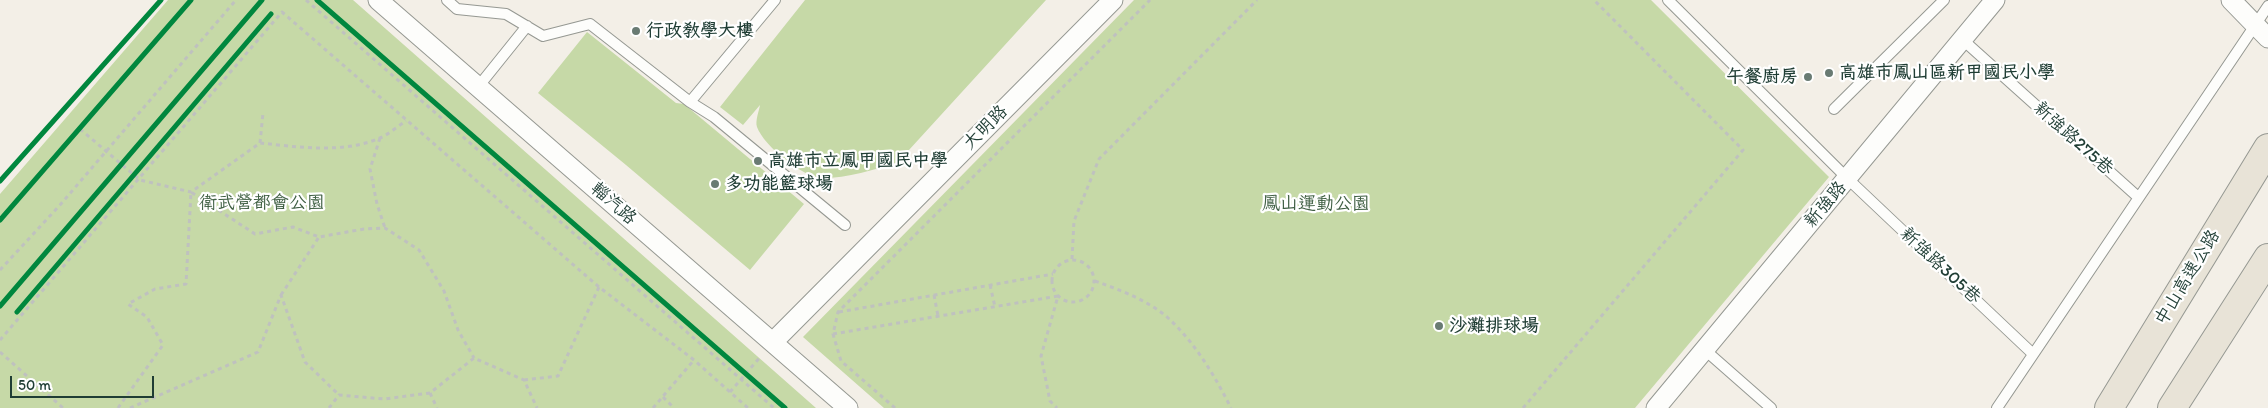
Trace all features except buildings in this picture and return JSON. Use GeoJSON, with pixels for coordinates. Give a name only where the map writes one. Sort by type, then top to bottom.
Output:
{"type":"FeatureCollection","features":[{"type":"Feature","properties":{"kind":"highway","name":"中山高速公路"},"geometry":{"type":"LineString","coordinates":[[2109,408],[2268,148]]}},
{"type":"Feature","properties":{"kind":"highway"},"geometry":{"type":"LineString","coordinates":[[2172,408],[2268,258]]}},
{"type":"Feature","properties":{"kind":"street","name":"輜汽路"},"geometry":{"type":"LineString","coordinates":[[378,0],[848,408]]}},
{"type":"Feature","properties":{"kind":"street","name":"大明路"},"geometry":{"type":"LineString","coordinates":[[773,342],[1114,0]]}},
{"type":"Feature","properties":{"kind":"street","name":"新強路"},"geometry":{"type":"LineString","coordinates":[[1656,408],[1995,0]]}},
{"type":"Feature","properties":{"kind":"street"},"geometry":{"type":"LineString","coordinates":[[2231,0],[2262,32]]}},
{"type":"Feature","properties":{"kind":"lane"},"geometry":{"type":"LineString","coordinates":[[447,0],[457,8],[506,14],[543,36],[590,24],[690,102],[714,117],[845,225]]}},
{"type":"Feature","properties":{"kind":"lane"},"geometry":{"type":"LineString","coordinates":[[690,102],[775,0]]}},
{"type":"Feature","properties":{"kind":"lane","name":"新強路305巷"},"geometry":{"type":"LineString","coordinates":[[1668,0],[1848,179],[2033,354]]}},
{"type":"Feature","properties":{"kind":"lane"},"geometry":{"type":"LineString","coordinates":[[1834,109],[1944,0]]}},
{"type":"Feature","properties":{"kind":"lane"},"geometry":{"type":"LineString","coordinates":[[1997,408],[2138,198],[2262,32],[2268,6]]}},
{"type":"Feature","properties":{"kind":"lane"},"geometry":{"type":"LineString","coordinates":[[478,86],[527,26]]}},
{"type":"Feature","properties":{"kind":"lane","name":"新強路275巷"},"geometry":{"type":"LineString","coordinates":[[1963,40],[2138,198]]}},
{"type":"Feature","properties":{"kind":"lane"},"geometry":{"type":"LineString","coordinates":[[1705,350],[1771,408]]}},
{"type":"Feature","properties":{"kind":"path"},"geometry":{"type":"LineString","coordinates":[[0,270],[236,0]]}},
{"type":"Feature","properties":{"kind":"path"},"geometry":{"type":"LineString","coordinates":[[306,0],[774,408]]}},
{"type":"Feature","properties":{"kind":"path"},"geometry":{"type":"LineString","coordinates":[[895,408],[841,361],[833,334],[838,312],[1150,0]]}},
{"type":"Feature","properties":{"kind":"path"},"geometry":{"type":"LineString","coordinates":[[1072,259],[1074,221],[1099,159],[1257,0]]}},
{"type":"Feature","properties":{"kind":"path"},"geometry":{"type":"LineString","coordinates":[[1523,408],[1743,150],[1594,0]]}},
{"type":"Feature","properties":{"kind":"path"},"geometry":{"type":"LineString","coordinates":[[0,340],[140,180],[282,12],[599,287],[694,360],[748,408]]}},
{"type":"Feature","properties":{"kind":"path"},"geometry":{"type":"LineString","coordinates":[[17,312],[271,14]]}},
{"type":"Feature","properties":{"kind":"path"},"geometry":{"type":"LineString","coordinates":[[260,143],[263,113]]}},
{"type":"Feature","properties":{"kind":"path"},"geometry":{"type":"LineString","coordinates":[[191,192],[260,143],[302,147],[350,146],[380,138],[406,121]]}},
{"type":"Feature","properties":{"kind":"path"},"geometry":{"type":"LineString","coordinates":[[74,136],[86,123]]}},
{"type":"Feature","properties":{"kind":"path"},"geometry":{"type":"LineString","coordinates":[[80,129],[140,180],[191,192],[255,234],[294,227],[319,237],[364,229],[385,228],[419,250],[444,291],[458,330],[474,358],[524,380],[558,376],[599,287]]}},
{"type":"Feature","properties":{"kind":"path"},"geometry":{"type":"LineString","coordinates":[[380,138],[370,169],[377,204],[385,228]]}},
{"type":"Feature","properties":{"kind":"path"},"geometry":{"type":"LineString","coordinates":[[116,172],[129,157]]}},
{"type":"Feature","properties":{"kind":"path"},"geometry":{"type":"LineString","coordinates":[[118,408],[163,345],[147,317],[128,304],[155,289],[186,284],[191,192]]}},
{"type":"Feature","properties":{"kind":"path"},"geometry":{"type":"LineString","coordinates":[[130,408],[258,352],[281,294],[319,237]]}},
{"type":"Feature","properties":{"kind":"path"},"geometry":{"type":"LineString","coordinates":[[1072,259],[1085,263],[1094,274],[1095,281],[1091,294],[1079,302],[1064,301],[1058,296],[1052,283],[1053,274],[1060,264],[1072,259]]}},
{"type":"Feature","properties":{"kind":"path"},"geometry":{"type":"LineString","coordinates":[[838,312],[1053,274]]}},
{"type":"Feature","properties":{"kind":"path"},"geometry":{"type":"LineString","coordinates":[[1095,281],[1128,293],[1167,317],[1192,345],[1219,385],[1231,408]]}},
{"type":"Feature","properties":{"kind":"path"},"geometry":{"type":"LineString","coordinates":[[990,285],[995,307]]}},
{"type":"Feature","properties":{"kind":"path"},"geometry":{"type":"LineString","coordinates":[[281,294],[304,362],[339,395],[384,400],[430,393],[474,358]]}},
{"type":"Feature","properties":{"kind":"path"},"geometry":{"type":"LineString","coordinates":[[934,295],[938,316]]}},
{"type":"Feature","properties":{"kind":"path"},"geometry":{"type":"LineString","coordinates":[[833,334],[1058,296]]}},
{"type":"Feature","properties":{"kind":"path"},"geometry":{"type":"LineString","coordinates":[[1057,408],[1050,401],[1041,356],[1058,296]]}},
{"type":"Feature","properties":{"kind":"path"},"geometry":{"type":"LineString","coordinates":[[730,392],[773,342]]}},
{"type":"Feature","properties":{"kind":"path"},"geometry":{"type":"LineString","coordinates":[[0,352],[63,408]]}},
{"type":"Feature","properties":{"kind":"path"},"geometry":{"type":"LineString","coordinates":[[653,408],[694,360]]}},
{"type":"Feature","properties":{"kind":"path"},"geometry":{"type":"LineString","coordinates":[[738,367],[752,379]]}},
{"type":"Feature","properties":{"kind":"path"},"geometry":{"type":"LineString","coordinates":[[524,380],[537,408]]}},
{"type":"Feature","properties":{"kind":"path"},"geometry":{"type":"LineString","coordinates":[[430,393],[437,408]]}},
{"type":"Feature","properties":{"kind":"path"},"geometry":{"type":"LineString","coordinates":[[329,408],[339,395]]}},
{"type":"Feature","properties":{"kind":"path"},"geometry":{"type":"LineString","coordinates":[[662,397],[674,408]]}},
{"type":"Feature","properties":{"kind":"green space","name":"衛武營都會公園"},"geometry":{"type":"Polygon","coordinates":[[[168,0],[353,0],[816,408],[0,408],[0,194],[168,0]]]}},
{"type":"Feature","properties":{"kind":"green space"},"geometry":{"type":"Polygon","coordinates":[[[805,0],[1046,0],[898,162],[851,175],[822,178],[804,172],[794,166],[767,143],[757,127],[760,105],[743,125],[720,107],[805,0]]]}},
{"type":"Feature","properties":{"kind":"green space","name":"鳳山運動公園"},"geometry":{"type":"Polygon","coordinates":[[[1134,0],[1651,0],[1829,177],[1635,408],[884,408],[803,337],[1134,0]]]}},
{"type":"Feature","properties":{"kind":"green space","name":"多功能籃球場"},"geometry":{"type":"Polygon","coordinates":[[[587,32],[676,103],[684,104],[804,204],[750,270],[538,93],[587,32]]]}},
{"type":"Feature","properties":{"kind":"cycle path"},"geometry":{"type":"LineString","coordinates":[[0,181],[161,0]]}},
{"type":"Feature","properties":{"kind":"cycle path"},"geometry":{"type":"LineString","coordinates":[[0,220],[191,0]]}},
{"type":"Feature","properties":{"kind":"cycle path"},"geometry":{"type":"LineString","coordinates":[[0,306],[262,0]]}},
{"type":"Feature","properties":{"kind":"cycle path"},"geometry":{"type":"LineString","coordinates":[[317,0],[785,408]]}},
{"type":"Feature","properties":{"kind":"cycle path"},"geometry":{"type":"LineString","coordinates":[[17,312],[271,14]]}},
{"type":"Feature","properties":{"kind":"place","name":"行政教學大樓"},"geometry":{"type":"Point","coordinates":[636,31]}},
{"type":"Feature","properties":{"kind":"place","name":"高雄市鳳山區新甲國民小學"},"geometry":{"type":"Point","coordinates":[1829,73]}},
{"type":"Feature","properties":{"kind":"place","name":"午餐廚房"},"geometry":{"type":"Point","coordinates":[1808,77]}},
{"type":"Feature","properties":{"kind":"place","name":"高雄市立鳳甲國民中學"},"geometry":{"type":"Point","coordinates":[758,161]}},
{"type":"Feature","properties":{"kind":"place","name":"多功能籃球場"},"geometry":{"type":"Point","coordinates":[715,184]}},
{"type":"Feature","properties":{"kind":"place","name":"沙灘排球場"},"geometry":{"type":"Point","coordinates":[1439,326]}}]}
